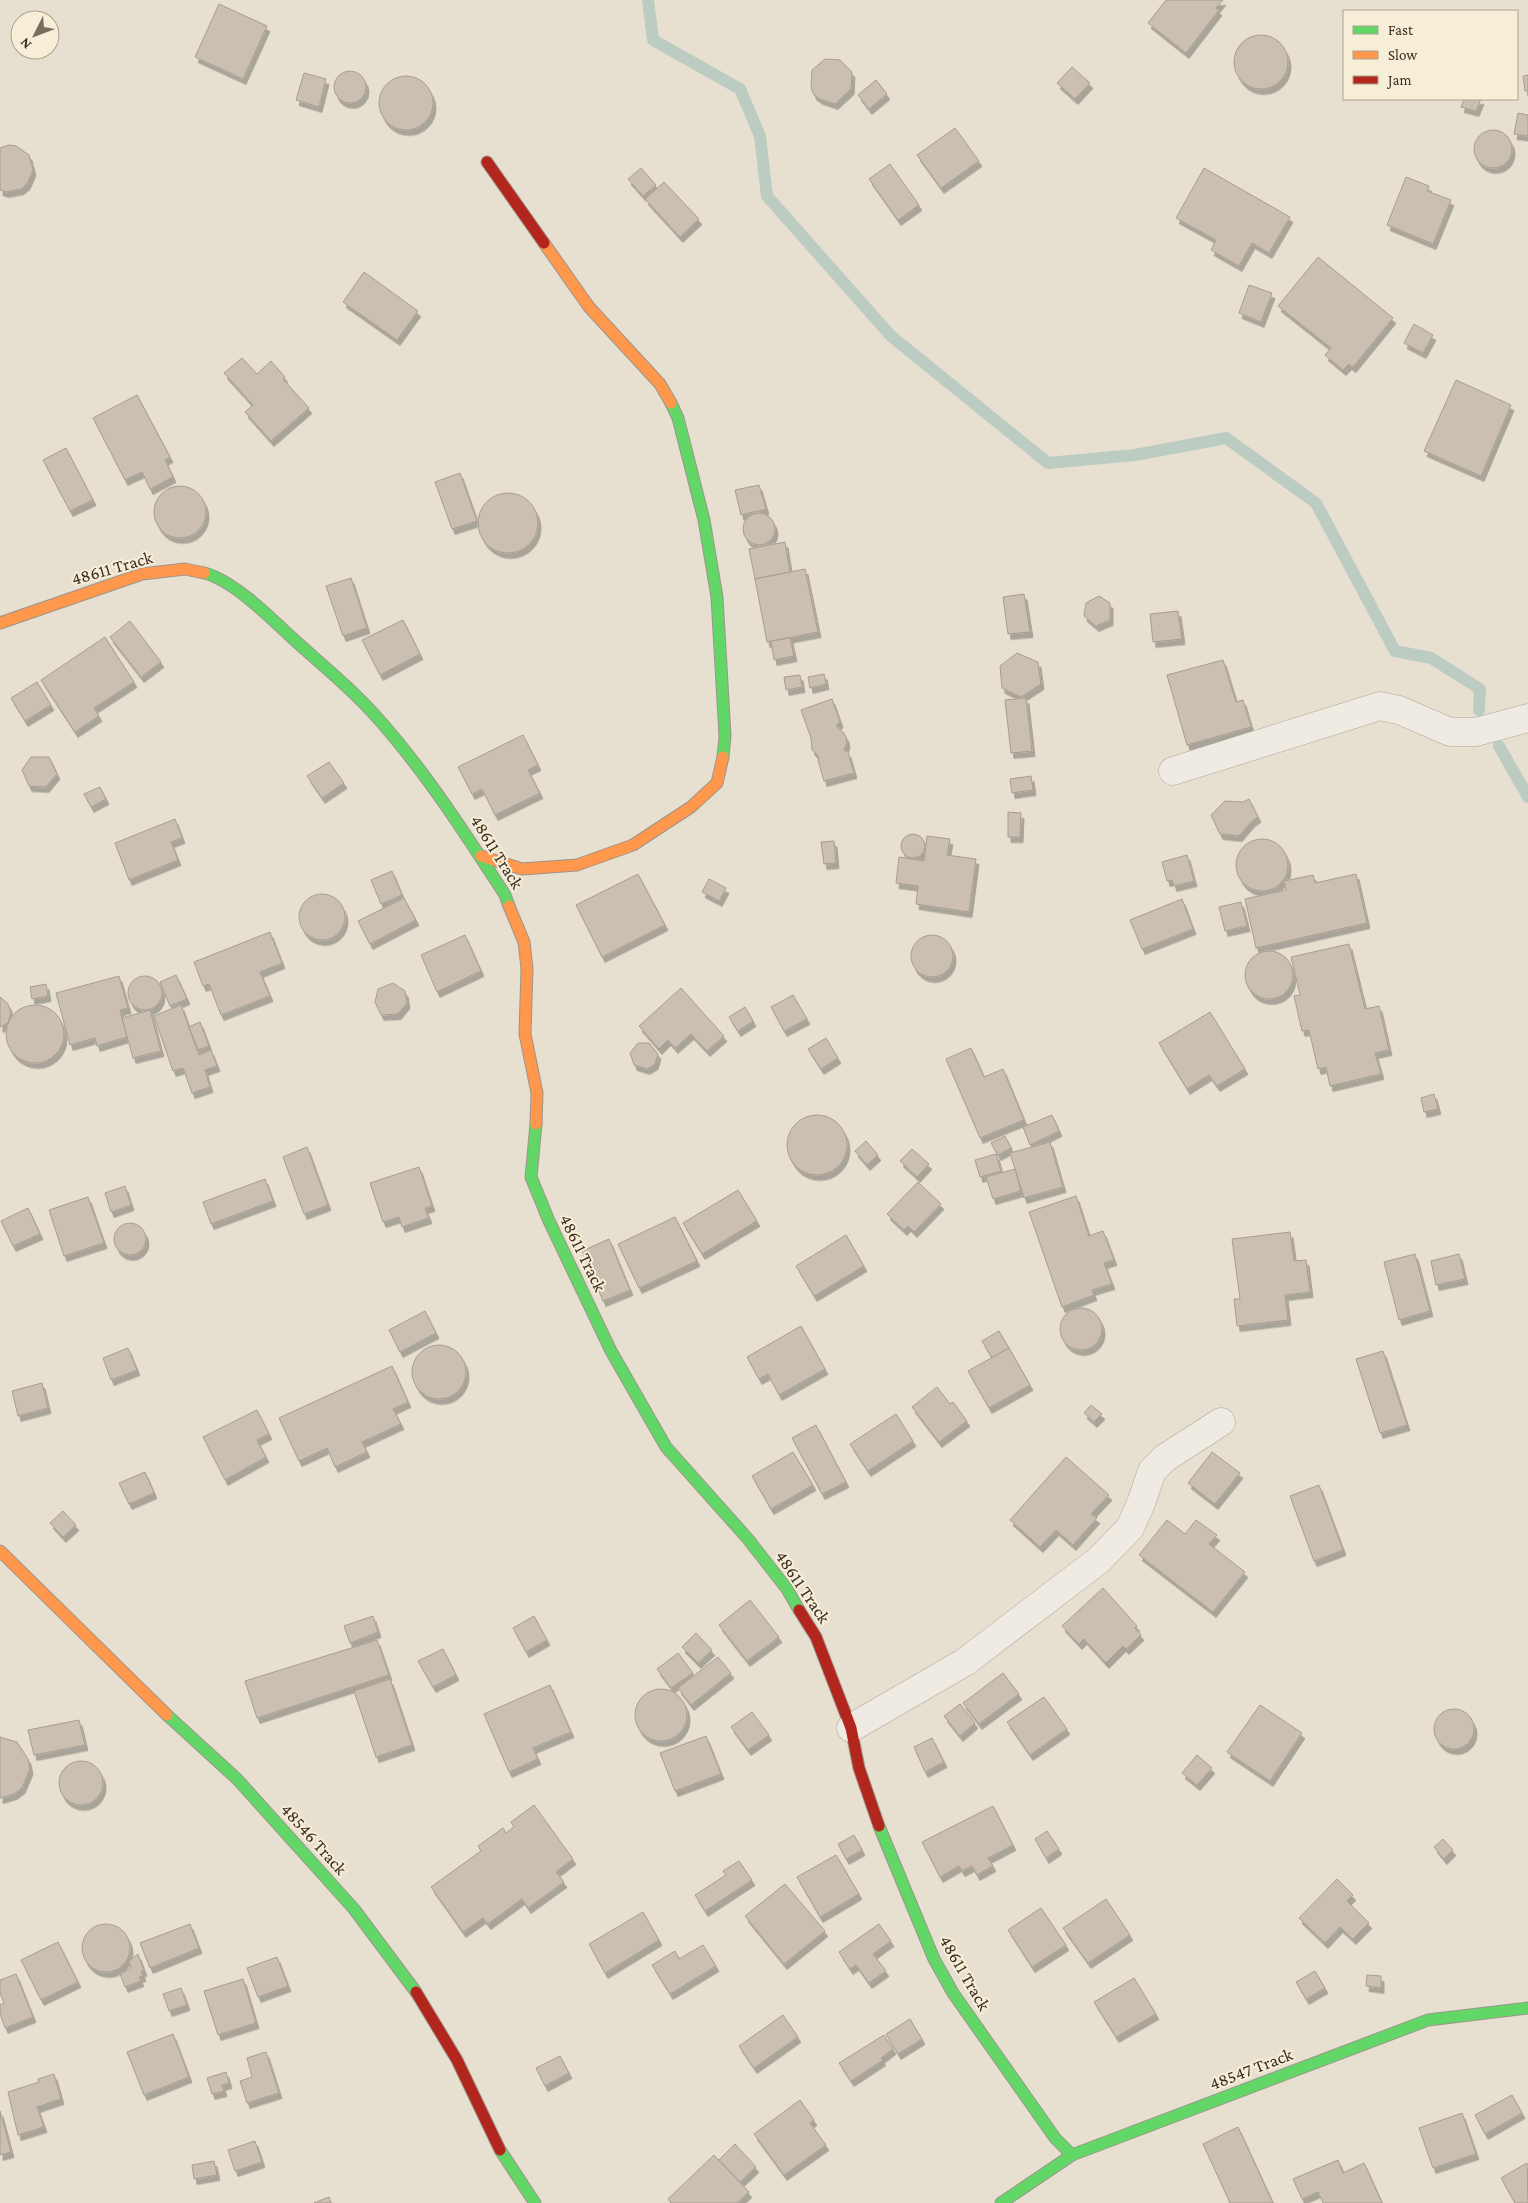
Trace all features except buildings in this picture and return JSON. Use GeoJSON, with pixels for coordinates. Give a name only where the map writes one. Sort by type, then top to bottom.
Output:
{"type":"FeatureCollection","features":[{"type":"Feature","properties":{"kind":"street"},"geometry":{"type":"LineString","coordinates":[[481,856],[522,869],[577,865],[633,845],[691,807],[717,784],[722,768],[726,736],[717,597],[704,520],[678,418],[660,384],[589,306],[487,162]]}},
{"type":"Feature","properties":{"kind":"street","name":"48611 Track"},"geometry":{"type":"LineString","coordinates":[[0,623],[142,574],[185,569],[213,575],[259,607],[372,712],[415,763],[481,856],[505,895],[524,942],[528,968],[526,1034],[537,1093],[536,1133],[531,1177],[536,1194],[611,1351],[666,1447],[719,1505],[787,1589],[816,1637],[851,1728],[859,1768],[874,1813],[934,1959],[952,1993],[1055,2138],[1072,2155]]}},
{"type":"Feature","properties":{"kind":"street"},"geometry":{"type":"LineString","coordinates":[[1173,771],[1380,706],[1399,710],[1450,732],[1476,732],[1528,718]]}},
{"type":"Feature","properties":{"kind":"street"},"geometry":{"type":"LineString","coordinates":[[851,1728],[966,1662],[1099,1560],[1130,1528],[1152,1471],[1165,1458],[1221,1422]]}},
{"type":"Feature","properties":{"kind":"street","name":"48546 Track"},"geometry":{"type":"LineString","coordinates":[[0,1551],[138,1688],[237,1779],[354,1909],[424,2006],[457,2060],[501,2151],[535,2203]]}},
{"type":"Feature","properties":{"kind":"street","name":"48547 Track"},"geometry":{"type":"LineString","coordinates":[[1001,2203],[1072,2155],[1428,2020],[1528,2008]]}},
{"type":"Feature","properties":{"kind":"waterway"},"geometry":{"type":"LineString","coordinates":[[648,0],[653,40],[740,89],[760,136],[767,196],[891,336],[1048,463],[1135,455],[1226,438],[1316,503],[1395,651],[1431,658],[1480,689],[1479,710]]}},
{"type":"Feature","properties":{"kind":"waterway"},"geometry":{"type":"LineString","coordinates":[[1499,746],[1528,797]]}},
{"type":"Feature","properties":{"kind":"traffic: fast"},"geometry":{"type":"LineString","coordinates":[[671,403],[678,418],[704,520],[717,597],[725,736],[723,757]]}},
{"type":"Feature","properties":{"kind":"traffic: fast"},"geometry":{"type":"LineString","coordinates":[[204,573],[226,583],[249,599],[343,683],[373,713],[392,734],[443,801],[505,895],[509,906]]}},
{"type":"Feature","properties":{"kind":"traffic: fast"},"geometry":{"type":"LineString","coordinates":[[536,1124],[531,1177],[549,1221],[611,1351],[666,1447],[748,1539],[787,1589],[799,1610]]}},
{"type":"Feature","properties":{"kind":"traffic: fast"},"geometry":{"type":"LineString","coordinates":[[167,1715],[237,1779],[354,1909],[416,1992]]}},
{"type":"Feature","properties":{"kind":"traffic: fast"},"geometry":{"type":"LineString","coordinates":[[879,1826],[934,1959],[953,1993],[1055,2138],[1072,2155]]}},
{"type":"Feature","properties":{"kind":"traffic: fast"},"geometry":{"type":"LineString","coordinates":[[1001,2203],[1072,2155],[1428,2020],[1528,2008]]}},
{"type":"Feature","properties":{"kind":"traffic: fast"},"geometry":{"type":"LineString","coordinates":[[500,2150],[535,2203]]}},
{"type":"Feature","properties":{"kind":"traffic: slow"},"geometry":{"type":"LineString","coordinates":[[544,243],[589,307],[660,384],[671,403]]}},
{"type":"Feature","properties":{"kind":"traffic: slow"},"geometry":{"type":"LineString","coordinates":[[0,623],[142,574],[185,569],[204,573]]}},
{"type":"Feature","properties":{"kind":"traffic: slow"},"geometry":{"type":"LineString","coordinates":[[481,856],[522,869],[577,865],[633,845],[691,807],[717,783],[723,757]]}},
{"type":"Feature","properties":{"kind":"traffic: slow"},"geometry":{"type":"LineString","coordinates":[[509,906],[524,942],[527,968],[525,1034],[537,1093],[536,1124]]}},
{"type":"Feature","properties":{"kind":"traffic: slow"},"geometry":{"type":"LineString","coordinates":[[0,1551],[167,1715]]}},
{"type":"Feature","properties":{"kind":"traffic: jam"},"geometry":{"type":"LineString","coordinates":[[487,162],[544,243]]}},
{"type":"Feature","properties":{"kind":"traffic: jam"},"geometry":{"type":"LineString","coordinates":[[799,1610],[816,1637],[851,1728],[859,1768],[879,1826]]}},
{"type":"Feature","properties":{"kind":"traffic: jam"},"geometry":{"type":"LineString","coordinates":[[416,1992],[457,2060],[500,2150]]}}]}
